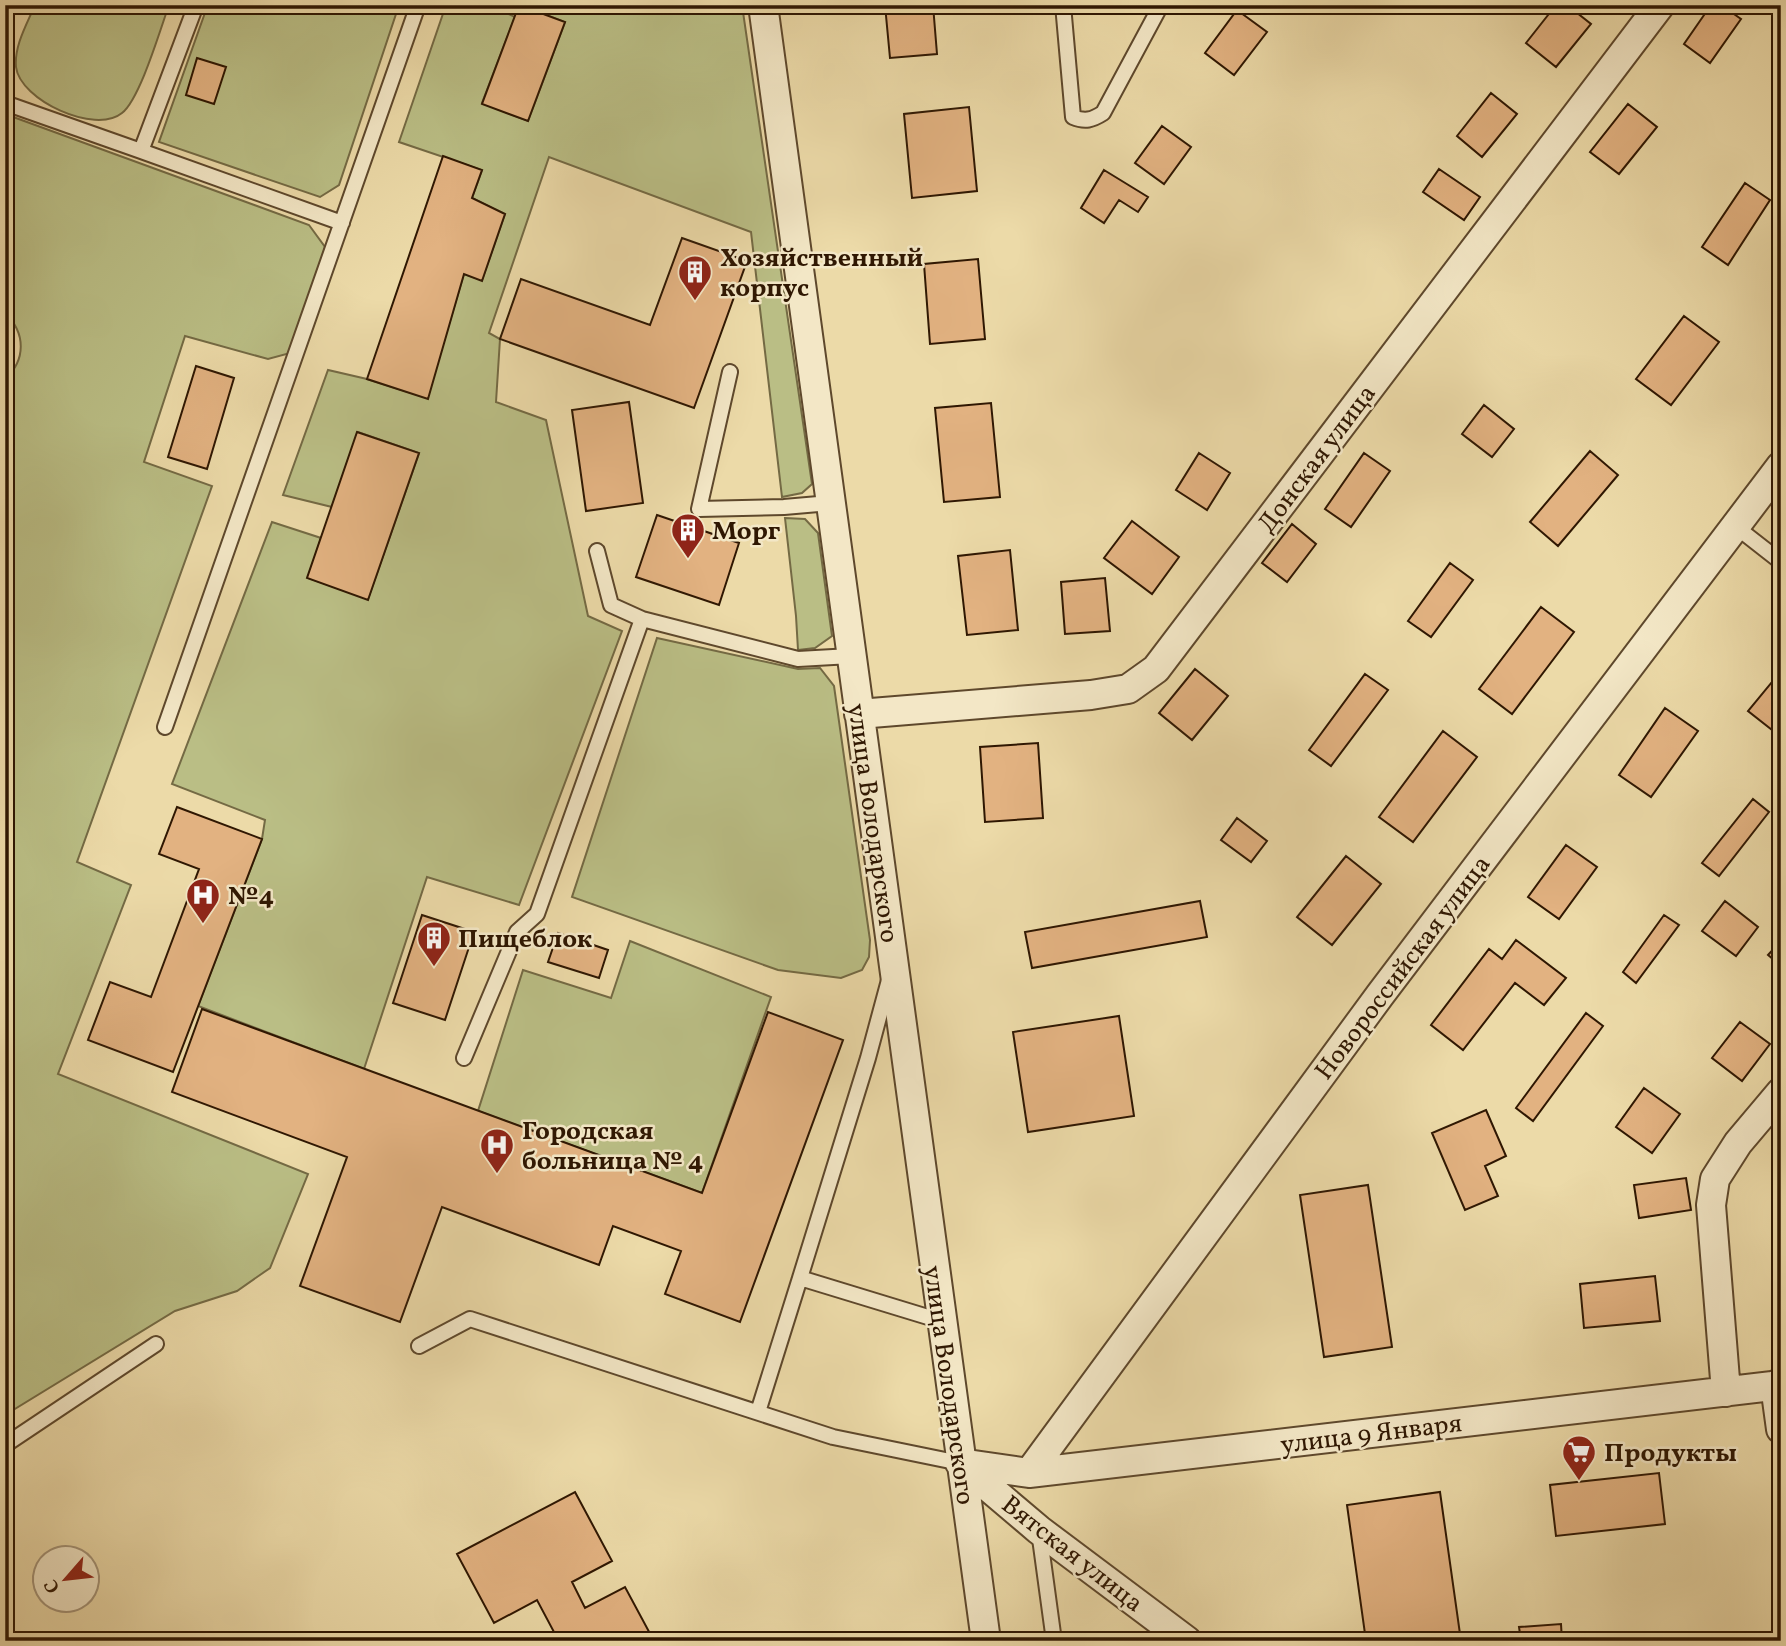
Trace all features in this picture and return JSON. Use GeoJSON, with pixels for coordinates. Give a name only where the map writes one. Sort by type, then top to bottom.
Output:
{"type":"FeatureCollection","features":[{"type":"Feature","properties":{"kind":"street","name":"улица Володарского"},"geometry":{"type":"LineString","coordinates":[[763,5],[986,1641]]}},
{"type":"Feature","properties":{"kind":"street","name":"Донская улица"},"geometry":{"type":"LineString","coordinates":[[859,714],[1091,695],[1128,689],[1156,669],[1660,5]]}},
{"type":"Feature","properties":{"kind":"street","name":"Новороссийская улица"},"geometry":{"type":"LineString","coordinates":[[1029,1473],[1380,995],[1781,466]]}},
{"type":"Feature","properties":{"kind":"street"},"geometry":{"type":"LineString","coordinates":[[1726,1391],[1711,1205],[1715,1179],[1738,1143],[1781,1092]]}},
{"type":"Feature","properties":{"kind":"street","name":"улица 9 Января"},"geometry":{"type":"LineString","coordinates":[[960,1463],[1029,1473],[1778,1385]]}},
{"type":"Feature","properties":{"kind":"street"},"geometry":{"type":"LineString","coordinates":[[1778,1385],[1781,1429]]}},
{"type":"Feature","properties":{"kind":"street","name":"Вятская улица"},"geometry":{"type":"LineString","coordinates":[[960,1463],[1039,1530],[1187,1641]]}},
{"type":"Feature","properties":{"kind":"lane"},"geometry":{"type":"LineString","coordinates":[[141,151],[196,5]]}},
{"type":"Feature","properties":{"kind":"lane"},"geometry":{"type":"LineString","coordinates":[[165,727],[418,5]]}},
{"type":"Feature","properties":{"kind":"lane"},"geometry":{"type":"LineString","coordinates":[[1063,5],[1073,117],[1082,121],[1103,113],[1161,5]]}},
{"type":"Feature","properties":{"kind":"lane"},"geometry":{"type":"LineString","coordinates":[[5,103],[342,223]]}},
{"type":"Feature","properties":{"kind":"lane"},"geometry":{"type":"LineString","coordinates":[[730,372],[699,509],[830,503]]}},
{"type":"Feature","properties":{"kind":"lane"},"geometry":{"type":"LineString","coordinates":[[1735,526],[1781,562]]}},
{"type":"Feature","properties":{"kind":"lane"},"geometry":{"type":"LineString","coordinates":[[597,551],[611,605],[642,619],[798,659],[851,656]]}},
{"type":"Feature","properties":{"kind":"lane"},"geometry":{"type":"LineString","coordinates":[[464,1058],[517,932],[537,914],[642,619]]}},
{"type":"Feature","properties":{"kind":"lane"},"geometry":{"type":"LineString","coordinates":[[758,1412],[893,965]]}},
{"type":"Feature","properties":{"kind":"lane"},"geometry":{"type":"LineString","coordinates":[[800,1278],[941,1321]]}},
{"type":"Feature","properties":{"kind":"lane"},"geometry":{"type":"LineString","coordinates":[[419,1346],[470,1319],[833,1437],[960,1463]]}},
{"type":"Feature","properties":{"kind":"lane"},"geometry":{"type":"LineString","coordinates":[[5,1445],[156,1344]]}},
{"type":"Feature","properties":{"kind":"lane"},"geometry":{"type":"LineString","coordinates":[[1039,1530],[1054,1641]]}},
{"type":"Feature","properties":{"kind":"green space"},"geometry":{"type":"Polygon","coordinates":[[[35,5],[169,5],[136,94],[122,113],[110,119],[78,117],[60,111],[30,91],[21,79],[16,59],[22,35],[35,5]]]}},
{"type":"Feature","properties":{"kind":"green space"},"geometry":{"type":"Polygon","coordinates":[[[211,5],[399,5],[339,185],[320,197],[159,142],[206,10],[211,5]]]}},
{"type":"Feature","properties":{"kind":"green space"},"geometry":{"type":"Polygon","coordinates":[[[446,5],[489,5],[515,17],[482,103],[528,121],[565,22],[520,5],[742,5],[812,484],[802,493],[782,497],[751,232],[549,157],[489,333],[500,339],[496,402],[546,420],[588,616],[622,631],[519,905],[427,877],[364,1069],[198,1006],[262,839],[265,820],[172,784],[272,522],[321,538],[308,578],[368,599],[419,453],[358,432],[332,507],[283,495],[328,370],[427,398],[464,274],[482,280],[505,214],[472,198],[482,170],[399,142],[446,5]]]}},
{"type":"Feature","properties":{"kind":"green space"},"geometry":{"type":"Polygon","coordinates":[[[5,114],[309,225],[325,247],[294,352],[268,359],[185,336],[144,462],[212,486],[77,862],[131,885],[58,1074],[308,1174],[270,1268],[237,1291],[175,1311],[5,1415],[5,379],[17,363],[21,346],[17,329],[5,313],[5,114]]]}},
{"type":"Feature","properties":{"kind":"green space"},"geometry":{"type":"Polygon","coordinates":[[[785,518],[805,519],[818,533],[832,636],[815,648],[798,650],[785,518]]]}},
{"type":"Feature","properties":{"kind":"green space"},"geometry":{"type":"Polygon","coordinates":[[[657,638],[798,669],[820,668],[834,686],[870,940],[869,957],[862,970],[841,978],[778,970],[572,897],[657,638]]]}},
{"type":"Feature","properties":{"kind":"green space"},"geometry":{"type":"Polygon","coordinates":[[[630,941],[771,997],[702,1193],[478,1111],[523,970],[611,998],[630,941]]]}},
{"type":"Feature","properties":{"kind":"building"},"geometry":{"type":"Polygon","coordinates":[[[519,5],[565,22],[528,121],[482,104],[519,5]]]}},
{"type":"Feature","properties":{"kind":"building"},"geometry":{"type":"Polygon","coordinates":[[[885,5],[933,5],[937,54],[890,58],[885,5]]]}},
{"type":"Feature","properties":{"kind":"building"},"geometry":{"type":"Polygon","coordinates":[[[1556,5],[1567,5],[1591,24],[1556,67],[1526,43],[1556,5]]]}},
{"type":"Feature","properties":{"kind":"building"},"geometry":{"type":"Polygon","coordinates":[[[1711,5],[1721,5],[1741,19],[1710,63],[1684,44],[1711,5]]]}},
{"type":"Feature","properties":{"kind":"building"},"geometry":{"type":"Polygon","coordinates":[[[1237,10],[1267,32],[1234,75],[1205,53],[1237,10]]]}},
{"type":"Feature","properties":{"kind":"building"},"geometry":{"type":"Polygon","coordinates":[[[197,58],[226,67],[214,104],[186,95],[197,58]]]}},
{"type":"Feature","properties":{"kind":"building"},"geometry":{"type":"Polygon","coordinates":[[[1491,93],[1517,114],[1482,157],[1457,136],[1491,93]]]}},
{"type":"Feature","properties":{"kind":"building"},"geometry":{"type":"Polygon","coordinates":[[[1628,104],[1657,127],[1619,174],[1590,152],[1628,104]]]}},
{"type":"Feature","properties":{"kind":"building"},"geometry":{"type":"Polygon","coordinates":[[[969,107],[977,191],[912,198],[904,114],[969,107]]]}},
{"type":"Feature","properties":{"kind":"building"},"geometry":{"type":"Polygon","coordinates":[[[1162,126],[1191,147],[1164,184],[1135,163],[1162,126]]]}},
{"type":"Feature","properties":{"kind":"building"},"geometry":{"type":"Polygon","coordinates":[[[443,156],[482,170],[472,198],[505,214],[482,281],[464,274],[428,399],[367,379],[443,156]]]}},
{"type":"Feature","properties":{"kind":"building"},"geometry":{"type":"Polygon","coordinates":[[[1439,169],[1480,197],[1464,220],[1423,192],[1439,169]]]}},
{"type":"Feature","properties":{"kind":"building"},"geometry":{"type":"Polygon","coordinates":[[[1104,170],[1148,197],[1138,212],[1119,200],[1104,223],[1081,208],[1104,170]]]}},
{"type":"Feature","properties":{"kind":"building"},"geometry":{"type":"Polygon","coordinates":[[[1745,183],[1770,200],[1728,265],[1702,247],[1745,183]]]}},
{"type":"Feature","properties":{"kind":"building","name":"Хозяйственный корпус"},"geometry":{"type":"Polygon","coordinates":[[[682,238],[747,261],[694,408],[500,339],[521,279],[650,325],[682,238]]]}},
{"type":"Feature","properties":{"kind":"building"},"geometry":{"type":"Polygon","coordinates":[[[978,259],[985,339],[930,344],[924,264],[978,259]]]}},
{"type":"Feature","properties":{"kind":"building"},"geometry":{"type":"Polygon","coordinates":[[[1684,316],[1719,342],[1671,405],[1636,379],[1684,316]]]}},
{"type":"Feature","properties":{"kind":"building"},"geometry":{"type":"Polygon","coordinates":[[[196,366],[234,378],[207,469],[168,457],[196,366]]]}},
{"type":"Feature","properties":{"kind":"building"},"geometry":{"type":"Polygon","coordinates":[[[629,402],[643,503],[586,511],[572,410],[629,402]]]}},
{"type":"Feature","properties":{"kind":"building"},"geometry":{"type":"Polygon","coordinates":[[[991,403],[1000,497],[944,502],[935,408],[991,403]]]}},
{"type":"Feature","properties":{"kind":"building"},"geometry":{"type":"Polygon","coordinates":[[[1484,405],[1514,429],[1492,457],[1462,434],[1484,405]]]}},
{"type":"Feature","properties":{"kind":"building"},"geometry":{"type":"Polygon","coordinates":[[[357,432],[419,453],[368,600],[307,578],[357,432]]]}},
{"type":"Feature","properties":{"kind":"building"},"geometry":{"type":"Polygon","coordinates":[[[1590,451],[1618,475],[1558,546],[1530,522],[1590,451]]]}},
{"type":"Feature","properties":{"kind":"building"},"geometry":{"type":"Polygon","coordinates":[[[1199,453],[1230,473],[1207,510],[1176,490],[1199,453]]]}},
{"type":"Feature","properties":{"kind":"building"},"geometry":{"type":"Polygon","coordinates":[[[1364,453],[1390,471],[1351,527],[1325,509],[1364,453]]]}},
{"type":"Feature","properties":{"kind":"building","name":"Морг"},"geometry":{"type":"Polygon","coordinates":[[[657,515],[739,543],[719,605],[636,577],[657,515]]]}},
{"type":"Feature","properties":{"kind":"building"},"geometry":{"type":"Polygon","coordinates":[[[1132,521],[1179,557],[1152,594],[1104,558],[1132,521]]]}},
{"type":"Feature","properties":{"kind":"building"},"geometry":{"type":"Polygon","coordinates":[[[1292,524],[1316,544],[1287,582],[1262,563],[1292,524]]]}},
{"type":"Feature","properties":{"kind":"building"},"geometry":{"type":"Polygon","coordinates":[[[1010,550],[1018,630],[967,635],[958,556],[1010,550]]]}},
{"type":"Feature","properties":{"kind":"building"},"geometry":{"type":"Polygon","coordinates":[[[1450,563],[1473,580],[1431,637],[1408,621],[1450,563]]]}},
{"type":"Feature","properties":{"kind":"building"},"geometry":{"type":"Polygon","coordinates":[[[1105,578],[1110,631],[1065,634],[1061,582],[1105,578]]]}},
{"type":"Feature","properties":{"kind":"building"},"geometry":{"type":"Polygon","coordinates":[[[1541,607],[1574,632],[1512,714],[1479,689],[1541,607]]]}},
{"type":"Feature","properties":{"kind":"building"},"geometry":{"type":"Polygon","coordinates":[[[1195,669],[1228,696],[1192,740],[1159,713],[1195,669]]]}},
{"type":"Feature","properties":{"kind":"building"},"geometry":{"type":"Polygon","coordinates":[[[1781,671],[1781,737],[1748,711],[1781,671]]]}},
{"type":"Feature","properties":{"kind":"building"},"geometry":{"type":"Polygon","coordinates":[[[1365,674],[1388,690],[1331,766],[1309,750],[1365,674]]]}},
{"type":"Feature","properties":{"kind":"building"},"geometry":{"type":"Polygon","coordinates":[[[1665,708],[1698,731],[1651,797],[1619,775],[1665,708]]]}},
{"type":"Feature","properties":{"kind":"building"},"geometry":{"type":"Polygon","coordinates":[[[1443,731],[1477,757],[1413,842],[1379,817],[1443,731]]]}},
{"type":"Feature","properties":{"kind":"building"},"geometry":{"type":"Polygon","coordinates":[[[1038,743],[1043,818],[985,822],[980,747],[1038,743]]]}},
{"type":"Feature","properties":{"kind":"building"},"geometry":{"type":"Polygon","coordinates":[[[1753,799],[1769,812],[1719,876],[1702,863],[1753,799]]]}},
{"type":"Feature","properties":{"kind":"building","name":"№4"},"geometry":{"type":"Polygon","coordinates":[[[177,807],[262,839],[173,1072],[88,1040],[110,982],[151,997],[199,869],[159,854],[177,807]]]}},
{"type":"Feature","properties":{"kind":"building"},"geometry":{"type":"Polygon","coordinates":[[[1237,818],[1267,841],[1251,862],[1221,840],[1237,818]]]}},
{"type":"Feature","properties":{"kind":"building"},"geometry":{"type":"Polygon","coordinates":[[[1566,845],[1597,867],[1559,919],[1528,897],[1566,845]]]}},
{"type":"Feature","properties":{"kind":"building"},"geometry":{"type":"Polygon","coordinates":[[[1346,856],[1381,884],[1332,945],[1297,917],[1346,856]]]}},
{"type":"Feature","properties":{"kind":"building"},"geometry":{"type":"Polygon","coordinates":[[[1200,901],[1207,937],[1032,968],[1025,932],[1200,901]]]}},
{"type":"Feature","properties":{"kind":"building"},"geometry":{"type":"Polygon","coordinates":[[[1725,901],[1758,927],[1736,956],[1702,931],[1725,901]]]}},
{"type":"Feature","properties":{"kind":"building","name":"Пищеблок"},"geometry":{"type":"Polygon","coordinates":[[[422,915],[474,932],[445,1020],[393,1003],[422,915]]]}},
{"type":"Feature","properties":{"kind":"building"},"geometry":{"type":"Polygon","coordinates":[[[1664,915],[1679,925],[1636,983],[1623,972],[1664,915]]]}},
{"type":"Feature","properties":{"kind":"building"},"geometry":{"type":"Polygon","coordinates":[[[558,933],[608,950],[599,978],[548,962],[558,933]]]}},
{"type":"Feature","properties":{"kind":"building"},"geometry":{"type":"Polygon","coordinates":[[[1516,940],[1566,978],[1544,1005],[1515,983],[1463,1050],[1431,1025],[1489,949],[1502,959],[1516,940]]]}},
{"type":"Feature","properties":{"kind":"building"},"geometry":{"type":"Polygon","coordinates":[[[1781,941],[1781,966],[1768,955],[1781,941]]]}},
{"type":"Feature","properties":{"kind":"building","name":"Городская больница № 4"},"geometry":{"type":"Polygon","coordinates":[[[202,1009],[702,1193],[768,1012],[843,1040],[740,1322],[665,1294],[681,1251],[613,1226],[599,1265],[442,1207],[400,1322],[300,1286],[347,1157],[172,1092],[202,1009]]]}},
{"type":"Feature","properties":{"kind":"building"},"geometry":{"type":"Polygon","coordinates":[[[1586,1013],[1603,1026],[1533,1121],[1516,1108],[1586,1013]]]}},
{"type":"Feature","properties":{"kind":"building"},"geometry":{"type":"Polygon","coordinates":[[[1119,1016],[1134,1116],[1028,1132],[1013,1032],[1119,1016]]]}},
{"type":"Feature","properties":{"kind":"building"},"geometry":{"type":"Polygon","coordinates":[[[1740,1022],[1770,1044],[1742,1081],[1712,1058],[1740,1022]]]}},
{"type":"Feature","properties":{"kind":"building"},"geometry":{"type":"Polygon","coordinates":[[[1644,1088],[1680,1114],[1652,1153],[1616,1127],[1644,1088]]]}},
{"type":"Feature","properties":{"kind":"building"},"geometry":{"type":"Polygon","coordinates":[[[1486,1110],[1506,1156],[1485,1166],[1498,1196],[1465,1210],[1432,1133],[1486,1110]]]}},
{"type":"Feature","properties":{"kind":"building"},"geometry":{"type":"Polygon","coordinates":[[[1686,1178],[1691,1210],[1639,1218],[1634,1185],[1686,1178]]]}},
{"type":"Feature","properties":{"kind":"building"},"geometry":{"type":"Polygon","coordinates":[[[1368,1185],[1392,1347],[1324,1357],[1300,1195],[1368,1185]]]}},
{"type":"Feature","properties":{"kind":"building"},"geometry":{"type":"Polygon","coordinates":[[[1655,1276],[1660,1321],[1584,1328],[1580,1284],[1655,1276]]]}},
{"type":"Feature","properties":{"kind":"building"},"geometry":{"type":"Polygon","coordinates":[[[1659,1473],[1665,1524],[1556,1536],[1550,1485],[1659,1473]]]}},
{"type":"Feature","properties":{"kind":"building"},"geometry":{"type":"Polygon","coordinates":[[[575,1492],[612,1561],[572,1582],[585,1608],[625,1587],[654,1641],[538,1641],[554,1632],[537,1600],[494,1623],[457,1554],[575,1492]]]}},
{"type":"Feature","properties":{"kind":"building"},"geometry":{"type":"Polygon","coordinates":[[[1440,1492],[1461,1641],[1366,1641],[1347,1505],[1440,1492]]]}},
{"type":"Feature","properties":{"kind":"building"},"geometry":{"type":"Polygon","coordinates":[[[1561,1624],[1562,1641],[1521,1641],[1519,1627],[1561,1624]]]}},
{"type":"Feature","properties":{"kind":"place","name":"Хозяйственный корпус"},"geometry":{"type":"Point","coordinates":[695,302]}},
{"type":"Feature","properties":{"kind":"place","name":"Морг"},"geometry":{"type":"Point","coordinates":[688,560]}},
{"type":"Feature","properties":{"kind":"place","name":"№4"},"geometry":{"type":"Point","coordinates":[203,925]}},
{"type":"Feature","properties":{"kind":"place","name":"Пищеблок"},"geometry":{"type":"Point","coordinates":[434,968]}},
{"type":"Feature","properties":{"kind":"place","name":"Городская больница № 4"},"geometry":{"type":"Point","coordinates":[497,1175]}},
{"type":"Feature","properties":{"kind":"place","name":"Продукты"},"geometry":{"type":"Point","coordinates":[1579,1482]}}]}
